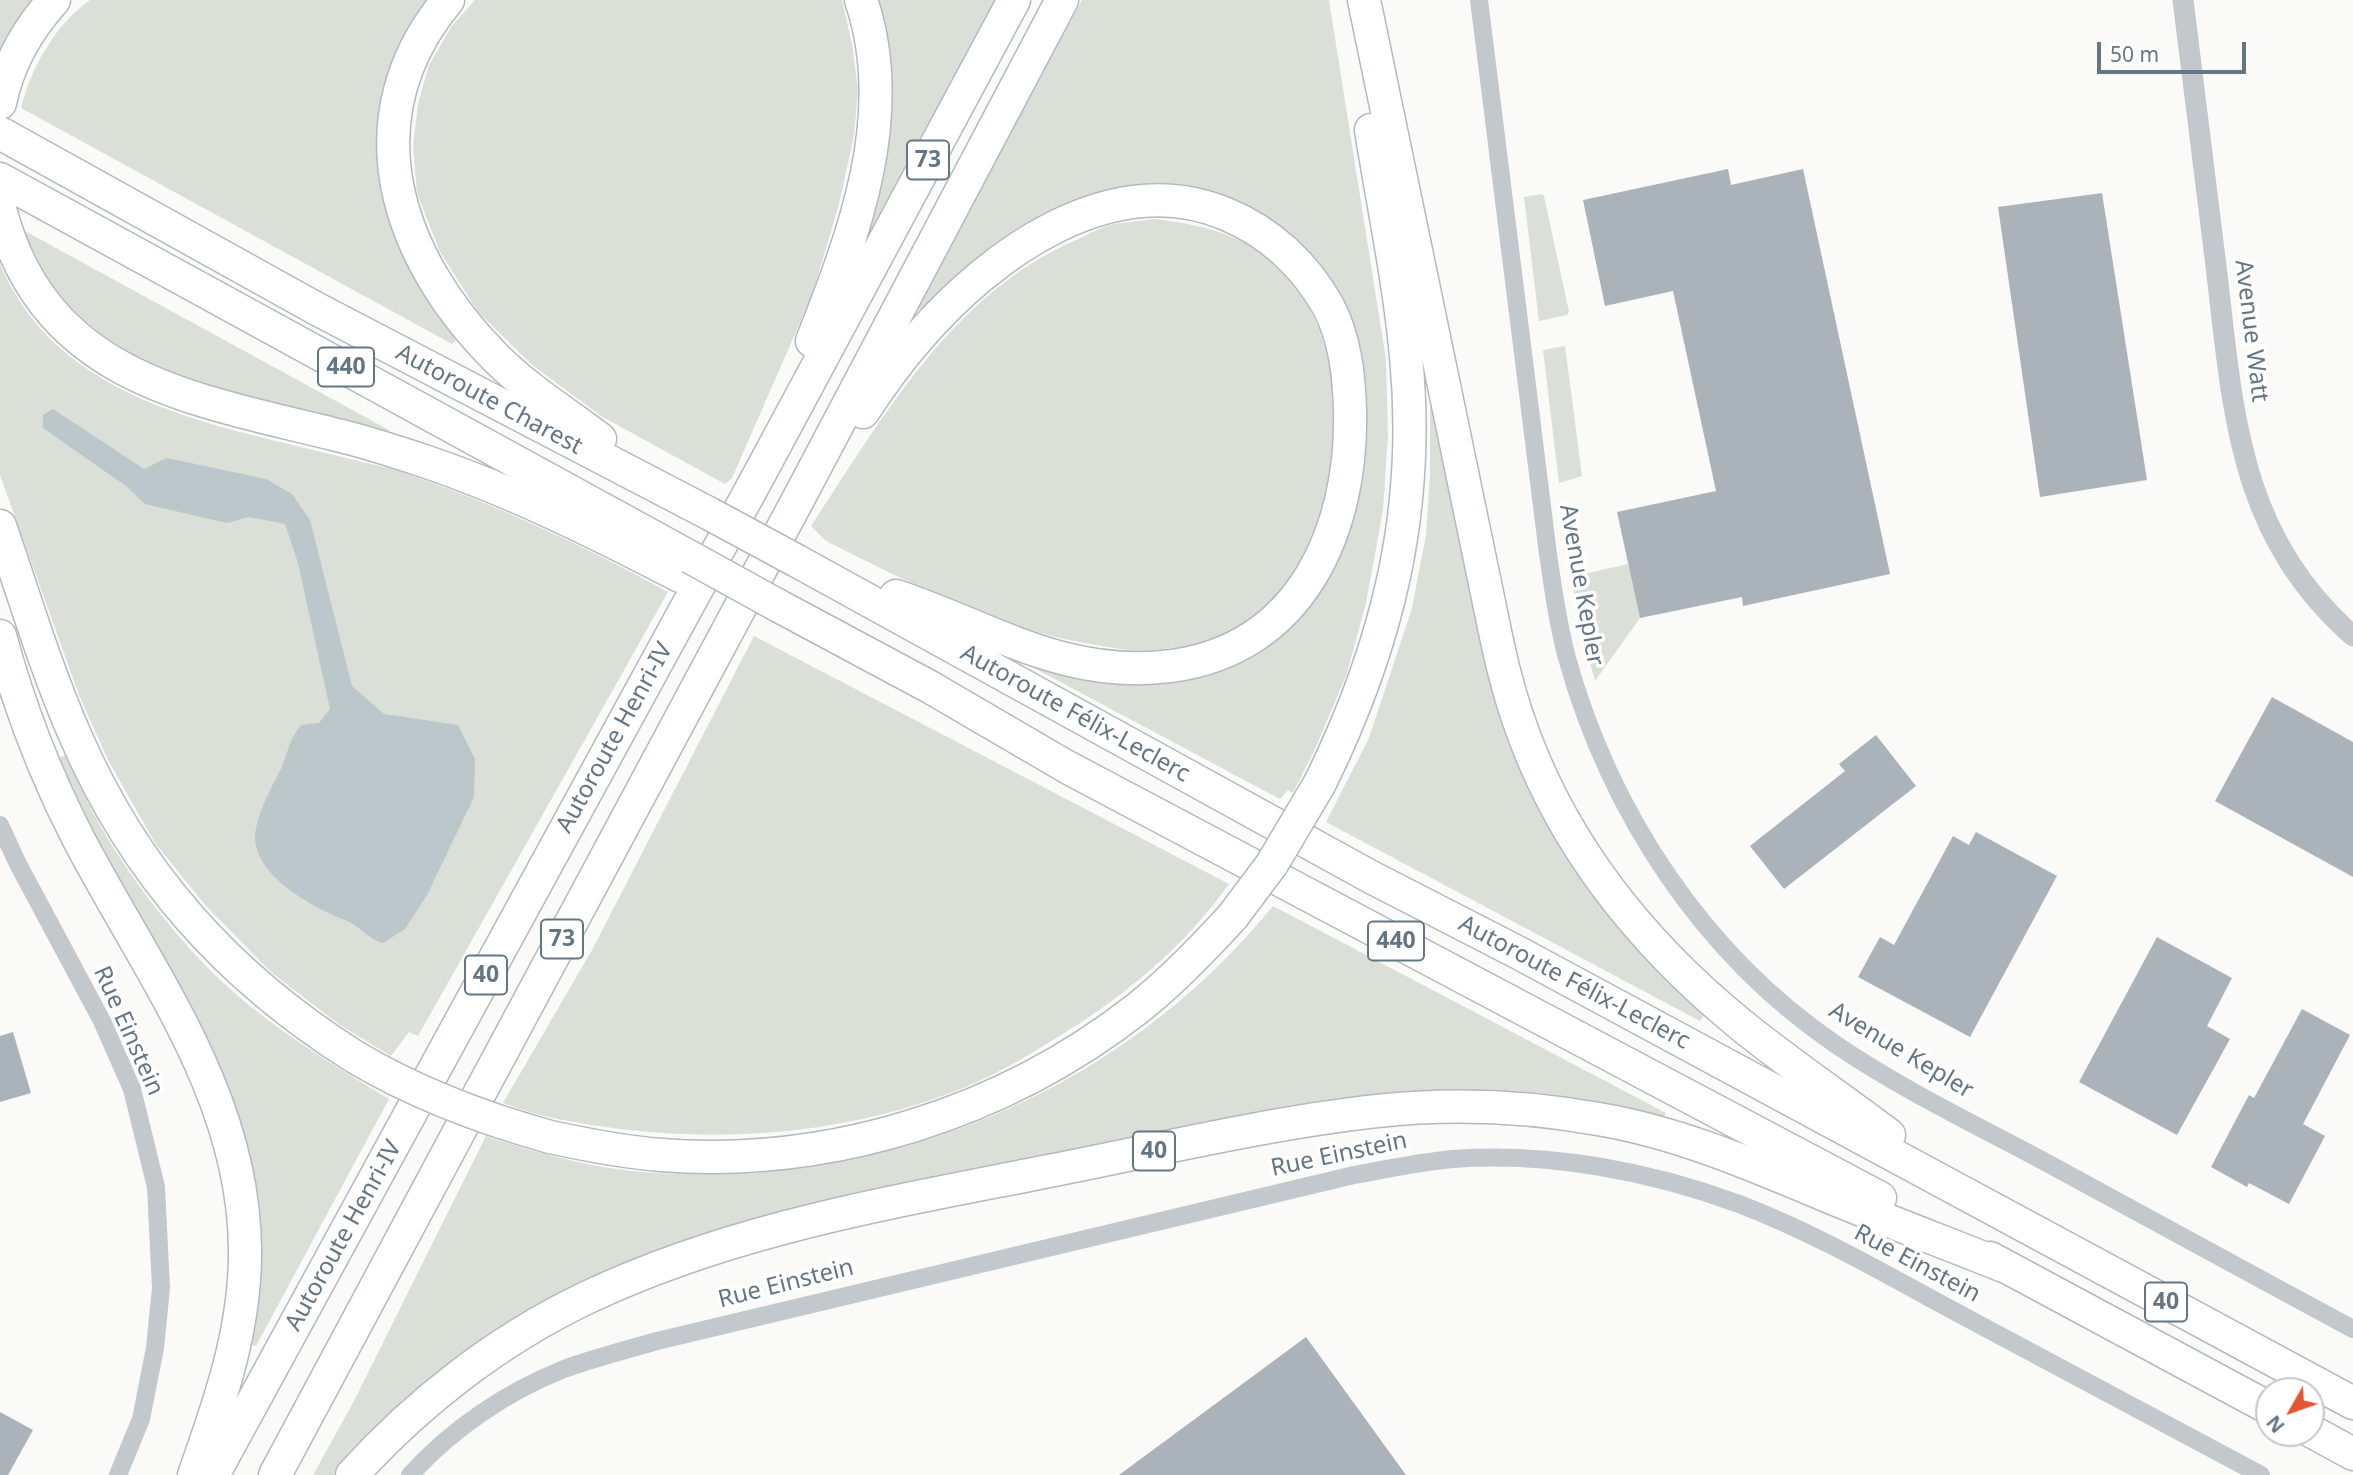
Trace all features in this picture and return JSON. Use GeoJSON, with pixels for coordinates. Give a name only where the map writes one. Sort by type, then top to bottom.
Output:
{"type":"FeatureCollection","features":[{"type":"Feature","properties":{"kind":"highway"},"geometry":{"type":"LineString","coordinates":[[0,103],[9,70],[20,46],[32,26],[54,0]]}},
{"type":"Feature","properties":{"kind":"highway"},"geometry":{"type":"LineString","coordinates":[[448,0],[415,46],[399,94],[395,120],[394,158],[399,196],[426,268],[456,313],[517,378],[696,507]]}},
{"type":"Feature","properties":{"kind":"highway"},"geometry":{"type":"LineString","coordinates":[[759,475],[840,268],[865,185],[873,132],[875,85],[871,40],[861,0]]}},
{"type":"Feature","properties":{"kind":"highway","name":"Autoroute Henri-IV"},"geometry":{"type":"LineString","coordinates":[[213,1475],[759,475],[1014,0]]}},
{"type":"Feature","properties":{"kind":"highway","name":"Autoroute Henri-IV"},"geometry":{"type":"LineString","coordinates":[[275,1475],[801,494],[1062,0]]}},
{"type":"Feature","properties":{"kind":"highway"},"geometry":{"type":"LineString","coordinates":[[0,526],[74,733],[106,800],[146,864],[169,895],[233,965],[284,1009],[355,1058],[383,1074],[482,1118],[550,1137],[624,1151],[661,1155],[737,1156],[815,1149],[921,1124],[1018,1084],[1084,1047],[1163,987],[1233,916],[1272,864],[1320,783],[1353,712],[1388,607],[1403,523],[1409,441],[1408,378],[1402,317],[1350,0]]}},
{"type":"Feature","properties":{"kind":"highway"},"geometry":{"type":"LineString","coordinates":[[1364,0],[1497,641],[1524,738],[1551,796],[1605,885],[1645,935],[1691,981],[1776,1052],[1980,1202]]}},
{"type":"Feature","properties":{"kind":"highway","name":"Autoroute Charest"},"geometry":{"type":"LineString","coordinates":[[0,133],[317,309],[803,564]]}},
{"type":"Feature","properties":{"kind":"highway","name":"Autoroute Charest"},"geometry":{"type":"LineString","coordinates":[[0,179],[353,370],[685,567],[772,613]]}},
{"type":"Feature","properties":{"kind":"highway"},"geometry":{"type":"LineString","coordinates":[[801,494],[845,438],[900,359],[957,297],[1041,234],[1115,205],[1153,201],[1191,203],[1214,209],[1253,227],[1289,254],[1303,270],[1328,307],[1343,346],[1349,397],[1349,454],[1340,508],[1325,552],[1313,576],[1287,610],[1255,636],[1222,653],[1188,663],[1149,668],[1073,661],[1021,646],[902,598],[803,564]]}},
{"type":"Feature","properties":{"kind":"highway"},"geometry":{"type":"LineString","coordinates":[[0,209],[11,244],[28,279],[55,316],[86,346],[134,374],[182,395],[365,442],[457,472],[685,567]]}},
{"type":"Feature","properties":{"kind":"highway","name":"Autoroute Félix-Leclerc"},"geometry":{"type":"LineString","coordinates":[[803,564],[1371,877],[1530,958],[2353,1403]]}},
{"type":"Feature","properties":{"kind":"highway","name":"Autoroute Félix-Leclerc"},"geometry":{"type":"LineString","coordinates":[[772,613],[930,687],[1067,767],[2255,1400]]}},
{"type":"Feature","properties":{"kind":"highway"},"geometry":{"type":"LineString","coordinates":[[0,636],[19,700],[50,780],[89,859],[191,1041],[215,1096],[231,1145],[244,1220],[246,1250],[241,1309],[223,1389],[194,1475]]}},
{"type":"Feature","properties":{"kind":"highway","name":"40"},"geometry":{"type":"LineString","coordinates":[[352,1475],[416,1412],[493,1352],[579,1302],[680,1259],[757,1234],[839,1213],[1255,1130],[1379,1111],[1439,1107],[1497,1108],[1565,1114],[1633,1126],[1697,1144],[1740,1160],[2006,1267]]}},
{"type":"Feature","properties":{"kind":"highway"},"geometry":{"type":"LineString","coordinates":[[295,1475],[424,1195]]}},
{"type":"Feature","properties":{"kind":"highway"},"geometry":{"type":"LineString","coordinates":[[2325,1439],[2353,1454]]}},
{"type":"Feature","properties":{"kind":"street","name":"Avenue Kepler"},"geometry":{"type":"LineString","coordinates":[[1479,0],[1548,554],[1559,620],[1576,686],[1597,747],[1623,801],[1657,859],[1695,912],[1737,960],[1786,1005],[1833,1042],[1898,1083],[2353,1329]]}},
{"type":"Feature","properties":{"kind":"street","name":"Avenue Watt"},"geometry":{"type":"LineString","coordinates":[[2183,0],[2233,401],[2245,466],[2262,512],[2286,556],[2312,593],[2353,636]]}},
{"type":"Feature","properties":{"kind":"street","name":"Rue Einstein"},"geometry":{"type":"LineString","coordinates":[[0,825],[102,1021],[132,1089],[156,1187],[161,1289],[155,1348],[141,1419],[118,1475]]}},
{"type":"Feature","properties":{"kind":"street","name":"Rue Einstein"},"geometry":{"type":"LineString","coordinates":[[410,1475],[455,1432],[526,1387],[564,1369],[657,1341],[1354,1175],[1443,1160],[1487,1158],[1552,1161],[1614,1169],[1681,1185],[1740,1204],[1844,1253],[2261,1475]]}},
{"type":"Feature","properties":{"kind":"shaded area"},"geometry":{"type":"Polygon","coordinates":[[[0,0],[38,0],[0,55],[0,0]]]}},
{"type":"Feature","properties":{"kind":"shaded area"},"geometry":{"type":"Polygon","coordinates":[[[90,0],[433,0],[381,125],[459,337],[452,344],[21,108],[31,78],[46,48],[77,10],[90,0]]]}},
{"type":"Feature","properties":{"kind":"shaded area"},"geometry":{"type":"Polygon","coordinates":[[[475,0],[842,0],[852,44],[858,90],[854,136],[838,208],[812,295],[732,478],[725,484],[601,416],[531,364],[478,312],[439,250],[417,193],[413,147],[418,104],[429,65],[451,27],[475,0]]]}},
{"type":"Feature","properties":{"kind":"shaded area"},"geometry":{"type":"Polygon","coordinates":[[[878,0],[1002,0],[867,251],[857,247],[890,74],[884,18],[878,0]]]}},
{"type":"Feature","properties":{"kind":"shaded area"},"geometry":{"type":"Polygon","coordinates":[[[1082,0],[1329,0],[1386,360],[1388,434],[1383,510],[1366,603],[1347,673],[1293,793],[1288,790],[1280,799],[1019,660],[1253,652],[1355,492],[1311,261],[1148,188],[925,313],[917,307],[1082,0]]]}},
{"type":"Feature","properties":{"kind":"shaded area"},"geometry":{"type":"Polygon","coordinates":[[[1542,194],[1569,312],[1567,315],[1539,321],[1524,197],[1542,194]]]}},
{"type":"Feature","properties":{"kind":"shaded area"},"geometry":{"type":"Polygon","coordinates":[[[1155,219],[1226,234],[1264,255],[1297,289],[1319,331],[1332,378],[1335,429],[1330,480],[1316,528],[1294,571],[1265,607],[1227,632],[1184,646],[1139,650],[1096,645],[1025,628],[957,604],[826,541],[811,526],[893,403],[923,364],[955,327],[991,293],[1030,264],[1098,229],[1113,224],[1155,219]]]}},
{"type":"Feature","properties":{"kind":"shaded area"},"geometry":{"type":"Polygon","coordinates":[[[23,230],[389,430],[385,436],[262,405],[180,378],[142,360],[107,338],[66,302],[45,273],[23,230]]]}},
{"type":"Feature","properties":{"kind":"shaded area"},"geometry":{"type":"Polygon","coordinates":[[[0,264],[26,311],[60,348],[101,378],[146,401],[195,419],[392,469],[441,486],[540,527],[668,592],[418,1036],[409,1032],[391,1056],[340,1025],[272,973],[206,906],[155,843],[108,760],[79,695],[0,475],[0,264]]]}},
{"type":"Feature","properties":{"kind":"shaded area"},"geometry":{"type":"Polygon","coordinates":[[[1565,346],[1582,476],[1559,483],[1543,350],[1565,346]]]}},
{"type":"Feature","properties":{"kind":"shaded area"},"geometry":{"type":"Polygon","coordinates":[[[1439,400],[1492,684],[1519,765],[1561,842],[1707,1011],[1700,1021],[1326,822],[1369,738],[1412,608],[1426,535],[1430,474],[1430,402],[1439,400]]]}},
{"type":"Feature","properties":{"kind":"shaded area"},"geometry":{"type":"Polygon","coordinates":[[[53,409],[144,469],[167,458],[266,479],[292,494],[310,520],[352,686],[384,714],[458,725],[475,759],[474,797],[427,895],[405,929],[383,943],[301,898],[272,874],[261,860],[256,844],[256,828],[261,813],[294,736],[301,725],[319,723],[330,709],[298,563],[285,524],[249,517],[227,523],[145,504],[126,486],[43,428],[43,415],[53,409]]]}},
{"type":"Feature","properties":{"kind":"shaded area"},"geometry":{"type":"Polygon","coordinates":[[[1628,564],[1640,618],[1595,681],[1581,630],[1571,577],[1628,564]]]}},
{"type":"Feature","properties":{"kind":"shaded area"},"geometry":{"type":"Polygon","coordinates":[[[754,636],[1229,884],[1180,943],[1122,993],[1080,1023],[1018,1061],[938,1098],[849,1122],[803,1129],[711,1135],[591,1125],[546,1116],[503,1103],[592,950],[754,636]]]}},
{"type":"Feature","properties":{"kind":"shaded area"},"geometry":{"type":"Polygon","coordinates":[[[65,755],[96,818],[124,864],[164,918],[207,967],[227,987],[271,1022],[389,1099],[256,1346],[248,1343],[261,1261],[260,1211],[251,1158],[235,1106],[191,1007],[80,810],[58,759],[65,755]]]}},
{"type":"Feature","properties":{"kind":"shaded area"},"geometry":{"type":"Polygon","coordinates":[[[1273,906],[1666,1113],[1662,1121],[1549,1098],[794,1212],[617,1265],[514,1320],[372,1433],[333,1475],[313,1475],[354,1401],[486,1136],[588,1164],[661,1173],[719,1174],[799,1168],[877,1154],[953,1131],[1026,1101],[1095,1063],[1160,1017],[1219,965],[1273,906]]]}},
{"type":"Feature","properties":{"kind":"building"},"geometry":{"type":"Polygon","coordinates":[[[1728,169],[1731,185],[1803,169],[1890,574],[1743,606],[1742,597],[1640,618],[1617,512],[1716,491],[1673,291],[1605,306],[1583,200],[1728,169]]]}},
{"type":"Feature","properties":{"kind":"building"},"geometry":{"type":"Polygon","coordinates":[[[2102,193],[2147,480],[2040,497],[1998,207],[2102,193]]]}},
{"type":"Feature","properties":{"kind":"building"},"geometry":{"type":"Polygon","coordinates":[[[2272,697],[2353,742],[2353,877],[2215,801],[2272,697]]]}},
{"type":"Feature","properties":{"kind":"building"},"geometry":{"type":"Polygon","coordinates":[[[1876,735],[1916,786],[1784,889],[1750,846],[1845,771],[1839,764],[1876,735]]]}},
{"type":"Feature","properties":{"kind":"building"},"geometry":{"type":"Polygon","coordinates":[[[1976,832],[2057,876],[1970,1037],[1858,977],[1880,937],[1894,945],[1953,836],[1969,845],[1976,832]]]}},
{"type":"Feature","properties":{"kind":"building"},"geometry":{"type":"Polygon","coordinates":[[[2157,937],[2232,978],[2207,1026],[2230,1039],[2177,1135],[2079,1082],[2157,937]]]}},
{"type":"Feature","properties":{"kind":"building"},"geometry":{"type":"Polygon","coordinates":[[[2302,1009],[2350,1035],[2303,1124],[2325,1136],[2289,1204],[2249,1183],[2247,1187],[2211,1167],[2249,1095],[2254,1098],[2302,1009]]]}},
{"type":"Feature","properties":{"kind":"building"},"geometry":{"type":"Polygon","coordinates":[[[13,1032],[31,1093],[0,1102],[0,1036],[13,1032]]]}},
{"type":"Feature","properties":{"kind":"building"},"geometry":{"type":"Polygon","coordinates":[[[1306,1337],[1406,1475],[1119,1475],[1306,1337]]]}},
{"type":"Feature","properties":{"kind":"building"},"geometry":{"type":"Polygon","coordinates":[[[0,1412],[33,1430],[8,1475],[0,1475],[0,1412]]]}}]}
